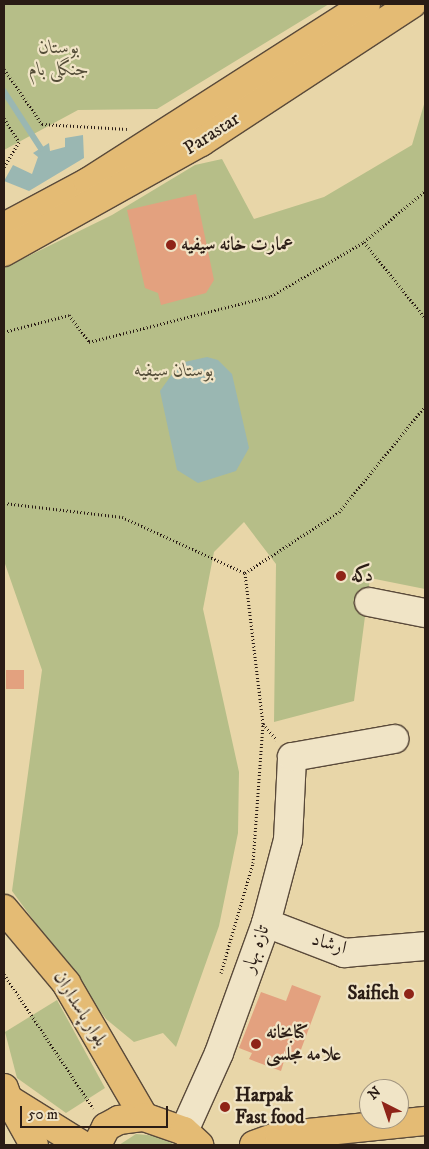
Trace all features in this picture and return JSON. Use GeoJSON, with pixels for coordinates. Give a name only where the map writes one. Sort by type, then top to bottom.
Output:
{"type":"FeatureCollection","features":[{"type":"Feature","properties":{"kind":"main road","name":"Parastar"},"geometry":{"type":"LineString","coordinates":[[4,227],[153,140],[366,4]]}},
{"type":"Feature","properties":{"kind":"main road","name":"Parastar"},"geometry":{"type":"LineString","coordinates":[[4,252],[201,142],[412,4]]}},
{"type":"Feature","properties":{"kind":"main road","name":"بلوار پاسداران"},"geometry":{"type":"LineString","coordinates":[[6,915],[66,983],[144,1117]]}},
{"type":"Feature","properties":{"kind":"main road"},"geometry":{"type":"LineString","coordinates":[[8,1104],[34,1145]]}},
{"type":"Feature","properties":{"kind":"main road"},"geometry":{"type":"LineString","coordinates":[[8,1104],[82,1145]]}},
{"type":"Feature","properties":{"kind":"main road"},"geometry":{"type":"LineString","coordinates":[[102,1136],[119,1120],[144,1117],[192,1138]]}},
{"type":"Feature","properties":{"kind":"main road"},"geometry":{"type":"LineString","coordinates":[[254,1145],[279,1136],[425,1121]]}},
{"type":"Feature","properties":{"kind":"street"},"geometry":{"type":"LineString","coordinates":[[369,602],[425,614]]}},
{"type":"Feature","properties":{"kind":"street"},"geometry":{"type":"LineString","coordinates":[[292,757],[394,739]]}},
{"type":"Feature","properties":{"kind":"street","name":"تازه بهار"},"geometry":{"type":"LineString","coordinates":[[192,1138],[219,1053],[266,923],[288,840],[292,757]]}},
{"type":"Feature","properties":{"kind":"street","name":"ارشاد"},"geometry":{"type":"LineString","coordinates":[[266,923],[344,953],[425,946]]}},
{"type":"Feature","properties":{"kind":"path"},"geometry":{"type":"LineString","coordinates":[[4,69],[42,124],[129,129],[153,140]]}},
{"type":"Feature","properties":{"kind":"path"},"geometry":{"type":"LineString","coordinates":[[4,118],[19,142],[4,167]]}},
{"type":"Feature","properties":{"kind":"path"},"geometry":{"type":"LineString","coordinates":[[4,332],[69,315],[89,342],[271,296],[364,242],[425,191]]}},
{"type":"Feature","properties":{"kind":"path"},"geometry":{"type":"LineString","coordinates":[[364,242],[425,318]]}},
{"type":"Feature","properties":{"kind":"path"},"geometry":{"type":"LineString","coordinates":[[245,573],[339,512],[425,406]]}},
{"type":"Feature","properties":{"kind":"path"},"geometry":{"type":"LineString","coordinates":[[4,503],[122,517],[245,573]]}},
{"type":"Feature","properties":{"kind":"path"},"geometry":{"type":"LineString","coordinates":[[220,976],[253,863],[263,724],[245,573]]}},
{"type":"Feature","properties":{"kind":"path"},"geometry":{"type":"LineString","coordinates":[[263,724],[292,757]]}},
{"type":"Feature","properties":{"kind":"path"},"geometry":{"type":"LineString","coordinates":[[4,974],[102,1136]]}},
{"type":"Feature","properties":{"kind":"green space","name":"بوستان جنگلی بام"},"geometry":{"type":"Polygon","coordinates":[[[4,4],[329,4],[157,109],[78,110],[4,150],[4,4]]]}},
{"type":"Feature","properties":{"kind":"green space","name":"بوستان سیفیه"},"geometry":{"type":"Polygon","coordinates":[[[425,101],[425,589],[370,578],[354,701],[274,722],[276,564],[244,522],[214,552],[203,609],[239,772],[238,833],[219,926],[176,1047],[163,1033],[134,1042],[106,1019],[12,891],[42,670],[4,561],[4,268],[112,215],[195,165],[222,159],[254,219],[324,197],[412,145],[425,101]]]}},
{"type":"Feature","properties":{"kind":"green space"},"geometry":{"type":"Polygon","coordinates":[[[57,1000],[105,1088],[66,1113],[17,1078],[5,1032],[57,1000]]]}},
{"type":"Feature","properties":{"kind":"green space"},"geometry":{"type":"Polygon","coordinates":[[[136,1134],[157,1136],[175,1145],[119,1145],[136,1134]]]}},
{"type":"Feature","properties":{"kind":"water"},"geometry":{"type":"Polygon","coordinates":[[[83,135],[84,158],[29,191],[4,181],[13,165],[32,174],[38,157],[33,153],[49,143],[50,151],[65,147],[65,138],[83,135]]]}},
{"type":"Feature","properties":{"kind":"water"},"geometry":{"type":"Polygon","coordinates":[[[207,357],[218,360],[232,374],[249,448],[236,471],[198,483],[177,470],[160,391],[180,363],[207,357]]]}},
{"type":"Feature","properties":{"kind":"building","name":"عمارت خانه سیفیه"},"geometry":{"type":"Polygon","coordinates":[[[196,194],[214,280],[206,293],[161,305],[158,293],[145,288],[127,210],[196,194]]]}},
{"type":"Feature","properties":{"kind":"building"},"geometry":{"type":"Polygon","coordinates":[[[6,670],[24,670],[24,689],[6,689],[6,670]]]}},
{"type":"Feature","properties":{"kind":"building"},"geometry":{"type":"Polygon","coordinates":[[[292,985],[321,996],[296,1063],[285,1058],[281,1071],[249,1059],[252,1053],[239,1048],[261,992],[286,1001],[292,985]]]}},
{"type":"Feature","properties":{"kind":"waterway"},"geometry":{"type":"LineString","coordinates":[[4,91],[41,148]]}},
{"type":"Feature","properties":{"kind":"place","name":"عمارت خانه سیفیه"},"geometry":{"type":"Point","coordinates":[171,245]}},
{"type":"Feature","properties":{"kind":"place","name":"دکه"},"geometry":{"type":"Point","coordinates":[341,576]}},
{"type":"Feature","properties":{"kind":"place","name":"Saifieh"},"geometry":{"type":"Point","coordinates":[409,994]}},
{"type":"Feature","properties":{"kind":"place","name":"کتابخانه علامه مجلسی"},"geometry":{"type":"Point","coordinates":[256,1044]}},
{"type":"Feature","properties":{"kind":"place","name":"Harpak Fast food"},"geometry":{"type":"Point","coordinates":[225,1107]}}]}
